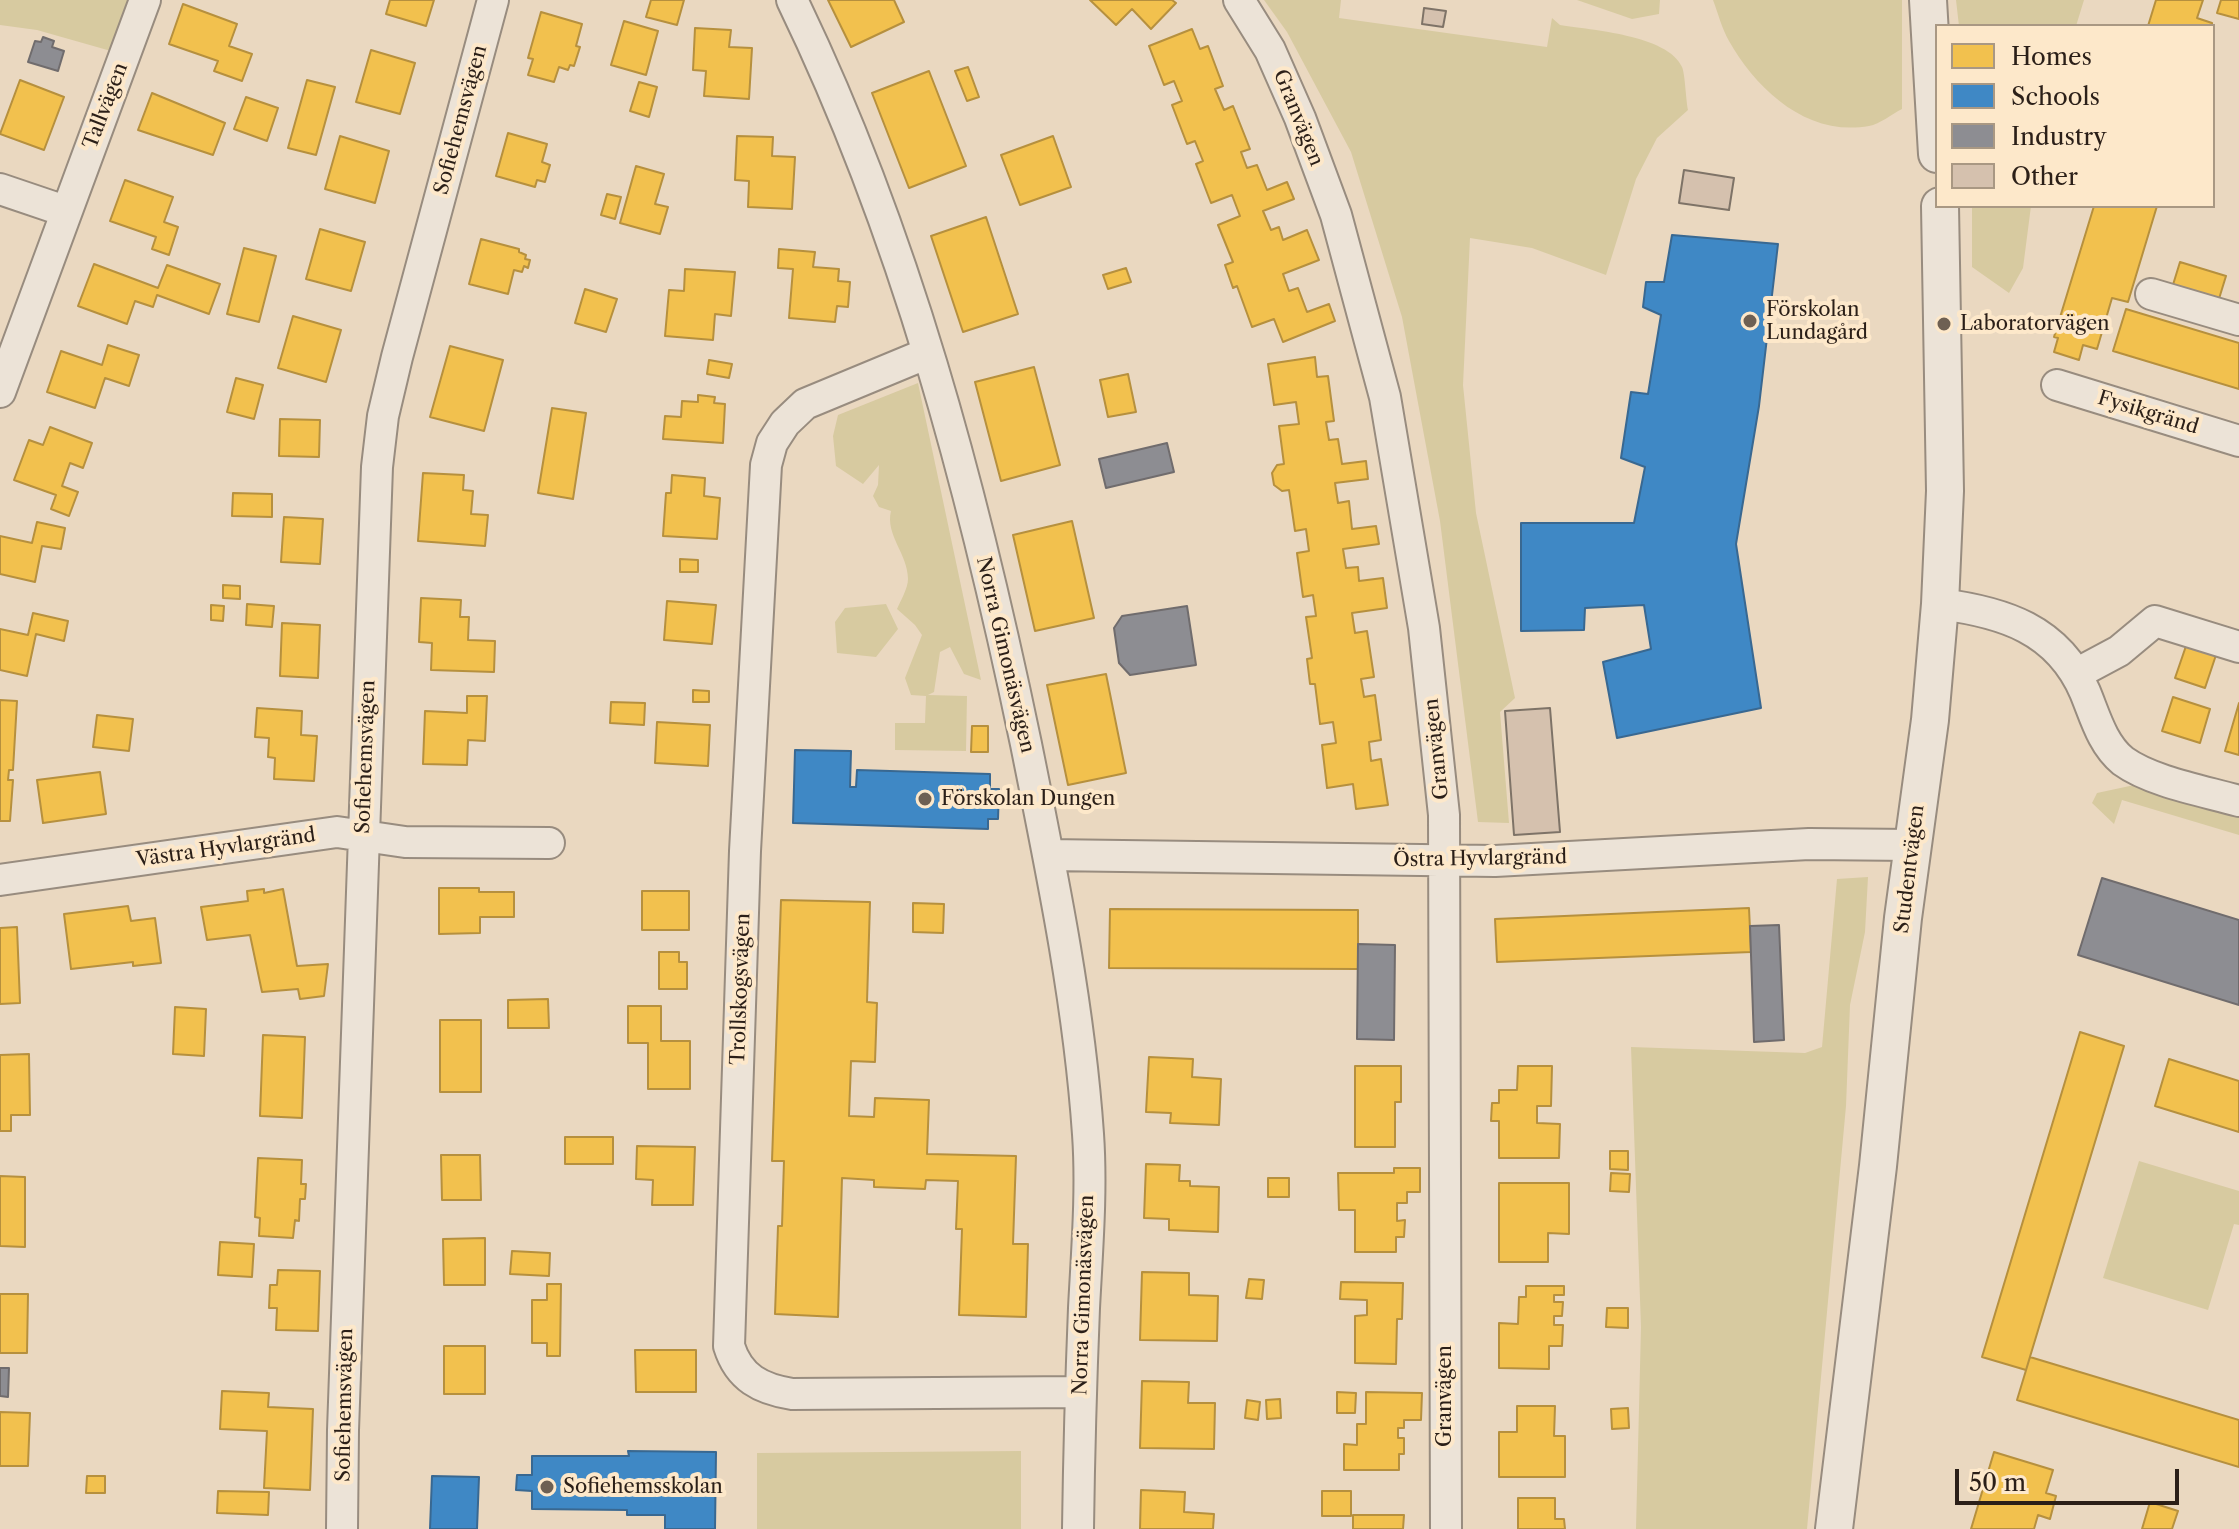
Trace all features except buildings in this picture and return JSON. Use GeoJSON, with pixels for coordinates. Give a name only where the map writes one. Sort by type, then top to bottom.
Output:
{"type":"FeatureCollection","features":[{"type":"Feature","properties":{"kind":"street","name":"Tallvägen"},"geometry":{"type":"LineString","coordinates":[[0,392],[145,0]]}},
{"type":"Feature","properties":{"kind":"street","name":"Sofiehemsvägen"},"geometry":{"type":"LineString","coordinates":[[342,1529],[373,530],[383,416],[493,0]]}},
{"type":"Feature","properties":{"kind":"street","name":"Norra Gimonäsvägen"},"geometry":{"type":"LineString","coordinates":[[792,0],[840,101],[902,271],[941,394],[1000,624],[1048,855],[1080,1055],[1088,1138],[1078,1529]]}},
{"type":"Feature","properties":{"kind":"street","name":"Granvägen"},"geometry":{"type":"LineString","coordinates":[[1239,0],[1270,50],[1300,118],[1331,202],[1364,311],[1385,397],[1424,628],[1444,815],[1446,1529]]}},
{"type":"Feature","properties":{"kind":"street"},"geometry":{"type":"LineString","coordinates":[[1928,0],[1935,120]]}},
{"type":"Feature","properties":{"kind":"street"},"geometry":{"type":"LineString","coordinates":[[0,189],[65,211]]}},
{"type":"Feature","properties":{"kind":"street","name":"Studentvägen"},"geometry":{"type":"LineString","coordinates":[[1834,1529],[1878,1166],[1912,845],[1930,720],[1940,604],[1945,491],[1940,208]]}},
{"type":"Feature","properties":{"kind":"street"},"geometry":{"type":"LineString","coordinates":[[2151,294],[2239,320]]}},
{"type":"Feature","properties":{"kind":"street","name":"Trollskogsvägen"},"geometry":{"type":"LineString","coordinates":[[928,353],[805,404],[785,423],[772,443],[766,465],[745,851],[729,1346],[734,1362],[744,1375],[772,1391],[792,1394],[1080,1392]]}},
{"type":"Feature","properties":{"kind":"street","name":"Fysikgränd"},"geometry":{"type":"LineString","coordinates":[[2057,385],[2239,441]]}},
{"type":"Feature","properties":{"kind":"street"},"geometry":{"type":"LineString","coordinates":[[1940,604],[1982,609],[2009,617],[2055,649],[2076,674],[2098,727],[2121,759],[2140,771],[2239,801]]}},
{"type":"Feature","properties":{"kind":"street"},"geometry":{"type":"LineString","coordinates":[[2076,674],[2119,651],[2155,621],[2239,647]]}},
{"type":"Feature","properties":{"kind":"street","name":"Västra Hyvlargränd"},"geometry":{"type":"LineString","coordinates":[[0,880],[337,832],[405,842],[549,843]]}},
{"type":"Feature","properties":{"kind":"street","name":"Östra Hyvlargränd"},"geometry":{"type":"LineString","coordinates":[[1048,855],[1445,862],[1809,844],[1912,845]]}},
{"type":"Feature","properties":{"kind":"shaded area"},"geometry":{"type":"Polygon","coordinates":[[[0,0],[145,0],[125,55],[37,30],[0,25],[0,0]]]}},
{"type":"Feature","properties":{"kind":"shaded area"},"geometry":{"type":"Polygon","coordinates":[[[1264,0],[1341,0],[1339,18],[1547,47],[1552,18],[1560,25],[1645,41],[1674,56],[1683,70],[1688,110],[1657,138],[1636,179],[1606,275],[1532,248],[1470,238],[1463,385],[1476,513],[1515,698],[1500,712],[1509,823],[1478,822],[1440,521],[1402,317],[1351,152],[1287,32],[1264,0]]]}},
{"type":"Feature","properties":{"kind":"shaded area"},"geometry":{"type":"Polygon","coordinates":[[[1577,0],[1660,0],[1659,14],[1632,19],[1577,0]]]}},
{"type":"Feature","properties":{"kind":"shaded area"},"geometry":{"type":"Polygon","coordinates":[[[1713,0],[1902,0],[1902,109],[1869,126],[1846,128],[1805,117],[1786,106],[1754,76],[1729,41],[1713,0]]]}},
{"type":"Feature","properties":{"kind":"shaded area"},"geometry":{"type":"Polygon","coordinates":[[[1956,0],[2084,0],[2077,24],[1959,24],[1956,0]]]}},
{"type":"Feature","properties":{"kind":"shaded area"},"geometry":{"type":"Polygon","coordinates":[[[1972,208],[2031,208],[2023,268],[2009,293],[1972,267],[1972,208]]]}},
{"type":"Feature","properties":{"kind":"shaded area"},"geometry":{"type":"Polygon","coordinates":[[[918,383],[981,680],[964,674],[950,647],[940,652],[934,692],[928,695],[967,696],[966,751],[895,750],[895,723],[925,723],[926,696],[911,695],[905,678],[922,635],[897,609],[907,586],[907,570],[891,528],[891,511],[879,507],[873,496],[878,485],[879,465],[863,484],[836,466],[833,436],[838,415],[918,383]]]}},
{"type":"Feature","properties":{"kind":"shaded area"},"geometry":{"type":"Polygon","coordinates":[[[886,604],[898,629],[876,657],[837,653],[835,622],[845,608],[886,604]]]}},
{"type":"Feature","properties":{"kind":"shaded area"},"geometry":{"type":"Polygon","coordinates":[[[2139,784],[2239,814],[2239,835],[2122,800],[2114,824],[2092,803],[2097,793],[2139,784]]]}},
{"type":"Feature","properties":{"kind":"shaded area"},"geometry":{"type":"Polygon","coordinates":[[[1868,877],[1865,932],[1850,1005],[1846,1106],[1807,1529],[1636,1529],[1641,1327],[1631,1047],[1805,1053],[1822,1047],[1837,879],[1868,877]]]}},
{"type":"Feature","properties":{"kind":"shaded area"},"geometry":{"type":"Polygon","coordinates":[[[2139,1161],[2239,1191],[2239,1225],[2234,1224],[2208,1310],[2103,1278],[2139,1161]]]}},
{"type":"Feature","properties":{"kind":"shaded area"},"geometry":{"type":"Polygon","coordinates":[[[1021,1451],[1021,1529],[757,1529],[757,1453],[1021,1451]]]}},
{"type":"Feature","properties":{"kind":"place","name":"Förskolan Lundagård"},"geometry":{"type":"Point","coordinates":[1750,321]}},
{"type":"Feature","properties":{"kind":"place","name":"Laboratorvägen"},"geometry":{"type":"Point","coordinates":[1944,324]}},
{"type":"Feature","properties":{"kind":"place","name":"Förskolan Dungen"},"geometry":{"type":"Point","coordinates":[925,799]}},
{"type":"Feature","properties":{"kind":"place","name":"Sofiehemsskolan"},"geometry":{"type":"Point","coordinates":[547,1487]}}]}
